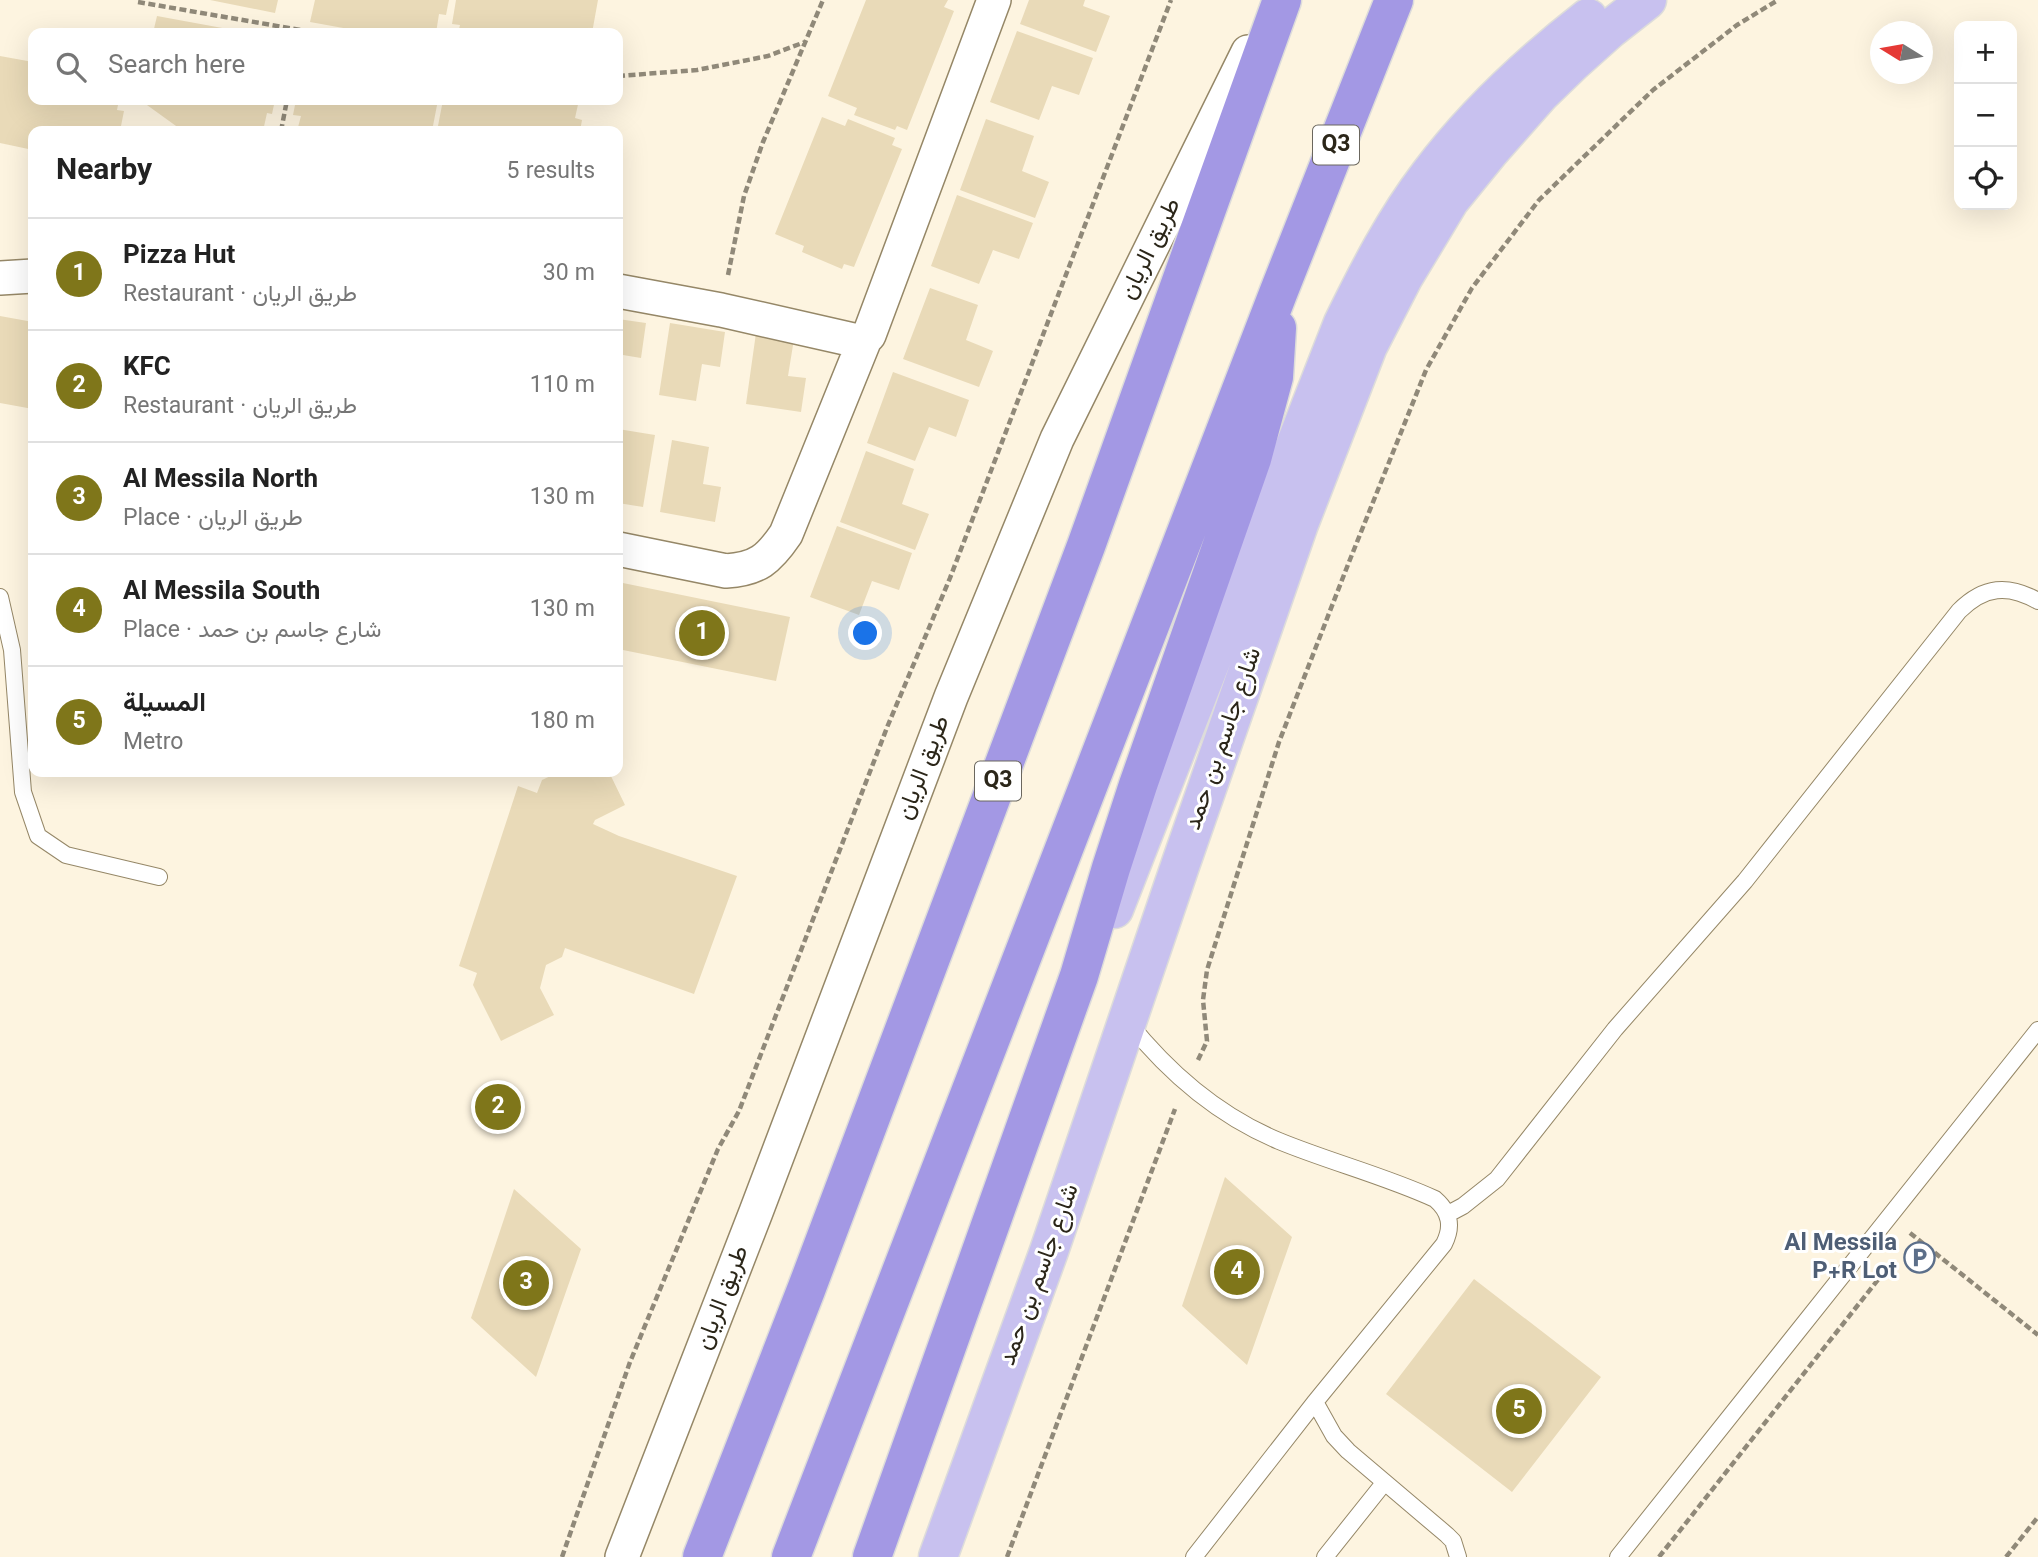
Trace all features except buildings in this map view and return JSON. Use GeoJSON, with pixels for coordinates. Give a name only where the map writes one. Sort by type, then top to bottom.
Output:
{"type":"FeatureCollection","features":[{"type":"Feature","properties":{"kind":"highway","name":"طريق الريان"},"geometry":{"type":"LineString","coordinates":[[702,1557],[806,1290],[1086,545],[1282,0]]}},
{"type":"Feature","properties":{"kind":"highway","name":"Q3"},"geometry":{"type":"LineString","coordinates":[[791,1557],[1279,291],[1394,0]]}},
{"type":"Feature","properties":{"kind":"highway"},"geometry":{"type":"LineString","coordinates":[[872,1557],[1079,976],[1138,785],[1252,459],[1274,377],[1279,291]]}},
{"type":"Feature","properties":{"kind":"main road"},"geometry":{"type":"LineString","coordinates":[[1079,976],[1111,916],[1343,323],[1367,272],[1428,176],[1478,116],[1545,51],[1611,0]]}},
{"type":"Feature","properties":{"kind":"main road","name":"شارع جاسم بن حمد"},"geometry":{"type":"LineString","coordinates":[[938,1557],[1049,1251],[1300,524],[1359,370],[1385,311],[1450,200],[1508,129],[1572,63],[1647,0]]}},
{"type":"Feature","properties":{"kind":"street"},"geometry":{"type":"LineString","coordinates":[[623,550],[726,571],[741,570],[768,558],[786,534],[865,339],[869,335],[994,0]]}},
{"type":"Feature","properties":{"kind":"street","name":"طريق الريان"},"geometry":{"type":"LineString","coordinates":[[622,1557],[951,697],[1057,439],[1274,0]]}},
{"type":"Feature","properties":{"kind":"street"},"geometry":{"type":"LineString","coordinates":[[0,278],[28,276]]}},
{"type":"Feature","properties":{"kind":"street"},"geometry":{"type":"LineString","coordinates":[[623,292],[721,310],[858,341],[865,339]]}},
{"type":"Feature","properties":{"kind":"lane"},"geometry":{"type":"LineString","coordinates":[[1448,1214],[1497,1179],[1615,1029],[1745,881],[1969,600],[1996,590],[2017,591],[2038,601]]}},
{"type":"Feature","properties":{"kind":"lane"},"geometry":{"type":"LineString","coordinates":[[0,597],[12,650],[23,792],[38,836],[66,855],[159,877]]}},
{"type":"Feature","properties":{"kind":"lane"},"geometry":{"type":"LineString","coordinates":[[1127,1021],[1185,1083],[1228,1115],[1275,1140],[1436,1199],[1448,1214],[1450,1224],[1449,1235],[1444,1244],[1315,1402],[1194,1557]]}},
{"type":"Feature","properties":{"kind":"lane"},"geometry":{"type":"LineString","coordinates":[[1618,1557],[2038,1030]]}},
{"type":"Feature","properties":{"kind":"lane"},"geometry":{"type":"LineString","coordinates":[[1315,1402],[1334,1436],[1384,1483],[1447,1535],[1453,1542],[1458,1557]]}},
{"type":"Feature","properties":{"kind":"lane"},"geometry":{"type":"LineString","coordinates":[[1325,1557],[1384,1483]]}},
{"type":"Feature","properties":{"kind":"path"},"geometry":{"type":"LineString","coordinates":[[721,310],[744,196],[763,142],[823,0]]}},
{"type":"Feature","properties":{"kind":"path"},"geometry":{"type":"LineString","coordinates":[[562,1557],[630,1362],[718,1149],[739,1111],[888,725],[950,578],[1171,0]]}},
{"type":"Feature","properties":{"kind":"path"},"geometry":{"type":"LineString","coordinates":[[1007,1557],[1185,1083],[1204,1050],[1207,1041],[1203,1000],[1205,977],[1279,742],[1426,370],[1472,288],[1539,200],[1653,90],[1737,25],[1778,0]]}},
{"type":"Feature","properties":{"kind":"path"},"geometry":{"type":"LineString","coordinates":[[138,2],[279,28]]}},
{"type":"Feature","properties":{"kind":"path"},"geometry":{"type":"LineString","coordinates":[[623,76],[697,70],[768,56],[805,42]]}},
{"type":"Feature","properties":{"kind":"path"},"geometry":{"type":"LineString","coordinates":[[282,126],[286,105]]}},
{"type":"Feature","properties":{"kind":"path"},"geometry":{"type":"LineString","coordinates":[[1889,1217],[2038,1335]]}},
{"type":"Feature","properties":{"kind":"path"},"geometry":{"type":"LineString","coordinates":[[1912,1236],[1921,1225]]}},
{"type":"Feature","properties":{"kind":"path"},"geometry":{"type":"LineString","coordinates":[[1659,1557],[1889,1266]]}},
{"type":"Feature","properties":{"kind":"path"},"geometry":{"type":"LineString","coordinates":[[2006,1557],[2038,1517]]}},
{"type":"Feature","properties":{"kind":"place","name":"Pizza Hut"},"geometry":{"type":"Point","coordinates":[702,633]}},
{"type":"Feature","properties":{"kind":"place","name":"KFC"},"geometry":{"type":"Point","coordinates":[498,1107]}},
{"type":"Feature","properties":{"kind":"place","name":"Al Messila P+R Lot"},"geometry":{"type":"Point","coordinates":[1920,1258]}},
{"type":"Feature","properties":{"kind":"place","name":"Al Messila South"},"geometry":{"type":"Point","coordinates":[1237,1272]}},
{"type":"Feature","properties":{"kind":"place","name":"Al Messila North"},"geometry":{"type":"Point","coordinates":[526,1283]}},
{"type":"Feature","properties":{"kind":"place","name":"المسيلة"},"geometry":{"type":"Point","coordinates":[1519,1411]}}]}
